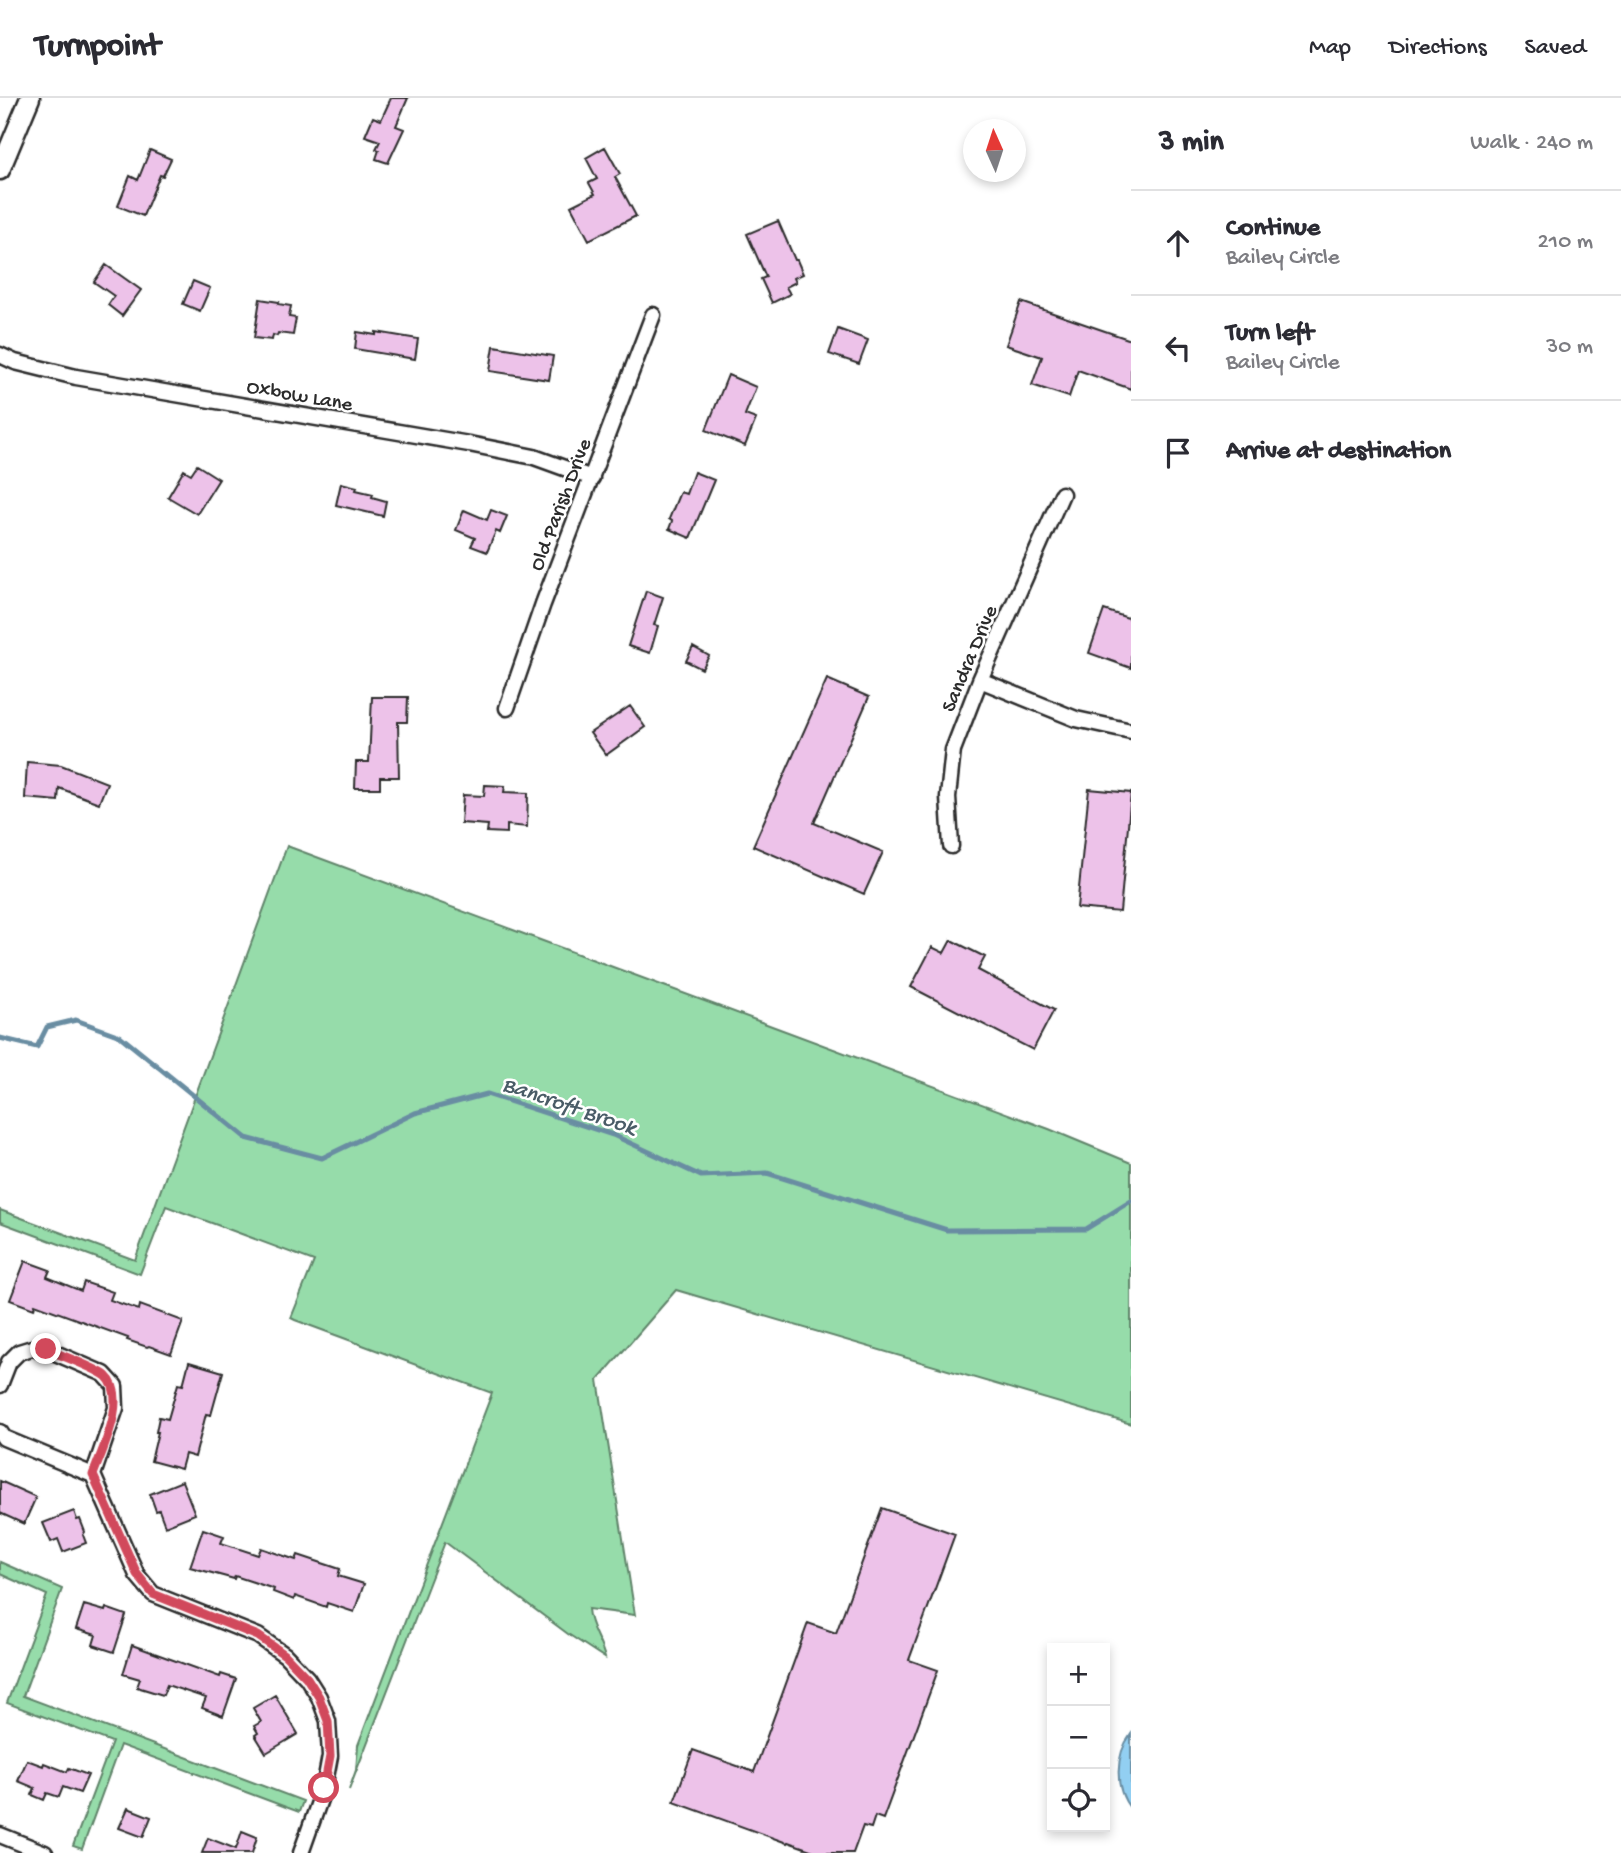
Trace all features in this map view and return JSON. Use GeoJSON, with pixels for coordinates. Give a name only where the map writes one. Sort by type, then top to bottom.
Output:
{"type":"FeatureCollection","features":[{"type":"Feature","properties":{"kind":"street"},"geometry":{"type":"LineString","coordinates":[[0,170],[30,98]]}},
{"type":"Feature","properties":{"kind":"street","name":"Old Parish Drive"},"geometry":{"type":"LineString","coordinates":[[508,708],[544,604],[653,315]]}},
{"type":"Feature","properties":{"kind":"street","name":"Oxbow Lane"},"geometry":{"type":"LineString","coordinates":[[0,355],[15,362],[76,377],[534,457],[592,478]]}},
{"type":"Feature","properties":{"kind":"street","name":"Sandra Drive"},"geometry":{"type":"LineString","coordinates":[[951,846],[948,797],[953,750],[980,680],[1062,494]]}},
{"type":"Feature","properties":{"kind":"street"},"geometry":{"type":"LineString","coordinates":[[980,680],[1076,719],[1131,731]]}},
{"type":"Feature","properties":{"kind":"street"},"geometry":{"type":"LineString","coordinates":[[0,1385],[9,1362],[19,1352],[32,1348],[46,1349],[104,1374],[115,1386],[116,1408],[93,1475],[137,1574],[153,1594],[258,1636],[285,1655],[307,1678],[319,1697],[328,1721],[330,1756],[324,1788],[301,1853]]}},
{"type":"Feature","properties":{"kind":"street"},"geometry":{"type":"LineString","coordinates":[[0,1433],[4,1438],[93,1475]]}},
{"type":"Feature","properties":{"kind":"street"},"geometry":{"type":"LineString","coordinates":[[0,1835],[45,1853]]}},
{"type":"Feature","properties":{"kind":"green space"},"geometry":{"type":"Polygon","coordinates":[[[287,846],[1049,1129],[1131,1163],[1131,1424],[676,1290],[598,1380],[635,1615],[588,1609],[605,1658],[568,1634],[445,1542],[349,1790],[356,1770],[358,1745],[492,1393],[291,1318],[314,1261],[166,1206],[140,1274],[0,1222],[0,1210],[135,1260],[287,846]]]}},
{"type":"Feature","properties":{"kind":"green space"},"geometry":{"type":"Polygon","coordinates":[[[0,1562],[62,1589],[23,1696],[303,1801],[299,1812],[120,1745],[82,1849],[73,1846],[112,1742],[7,1703],[47,1595],[0,1574],[0,1562]]]}},
{"type":"Feature","properties":{"kind":"water"},"geometry":{"type":"Polygon","coordinates":[[[1131,1734],[1131,1809],[1125,1801],[1119,1782],[1119,1762],[1131,1734]]]}},
{"type":"Feature","properties":{"kind":"building"},"geometry":{"type":"Polygon","coordinates":[[[391,98],[408,98],[396,126],[404,129],[388,163],[376,159],[379,150],[376,149],[380,141],[365,136],[373,117],[381,120],[391,98]]]}},
{"type":"Feature","properties":{"kind":"building"},"geometry":{"type":"Polygon","coordinates":[[[605,147],[620,174],[615,177],[636,216],[589,240],[571,206],[595,194],[589,183],[597,179],[586,158],[605,147]]]}},
{"type":"Feature","properties":{"kind":"building"},"geometry":{"type":"Polygon","coordinates":[[[150,150],[171,159],[163,176],[160,175],[143,216],[118,206],[130,176],[138,180],[150,150]]]}},
{"type":"Feature","properties":{"kind":"building"},"geometry":{"type":"Polygon","coordinates":[[[778,221],[803,274],[794,278],[796,282],[786,287],[790,294],[772,303],[761,279],[766,277],[747,234],[778,221]]]}},
{"type":"Feature","properties":{"kind":"building"},"geometry":{"type":"Polygon","coordinates":[[[106,265],[141,290],[122,316],[108,305],[114,296],[94,282],[106,265]]]}},
{"type":"Feature","properties":{"kind":"building"},"geometry":{"type":"Polygon","coordinates":[[[193,281],[210,288],[200,311],[183,304],[193,281]]]}},
{"type":"Feature","properties":{"kind":"building"},"geometry":{"type":"Polygon","coordinates":[[[260,299],[291,306],[289,317],[296,318],[293,335],[278,333],[277,336],[273,335],[272,340],[254,338],[260,299]]]}},
{"type":"Feature","properties":{"kind":"building"},"geometry":{"type":"Polygon","coordinates":[[[1021,302],[1131,340],[1131,389],[1078,370],[1069,397],[1032,385],[1042,357],[1006,345],[1021,302]]]}},
{"type":"Feature","properties":{"kind":"building"},"geometry":{"type":"Polygon","coordinates":[[[838,329],[868,340],[859,364],[829,354],[838,329]]]}},
{"type":"Feature","properties":{"kind":"building"},"geometry":{"type":"Polygon","coordinates":[[[357,332],[376,335],[376,332],[418,339],[415,359],[355,349],[357,332]]]}},
{"type":"Feature","properties":{"kind":"building"},"geometry":{"type":"Polygon","coordinates":[[[494,346],[553,356],[549,380],[490,371],[494,346]]]}},
{"type":"Feature","properties":{"kind":"building"},"geometry":{"type":"Polygon","coordinates":[[[728,375],[756,387],[745,415],[756,419],[745,446],[706,430],[728,375]]]}},
{"type":"Feature","properties":{"kind":"building"},"geometry":{"type":"Polygon","coordinates":[[[197,465],[219,479],[197,514],[168,497],[184,470],[191,474],[197,465]]]}},
{"type":"Feature","properties":{"kind":"building"},"geometry":{"type":"Polygon","coordinates":[[[694,472],[714,480],[690,538],[669,529],[672,521],[669,519],[680,492],[686,494],[694,472]]]}},
{"type":"Feature","properties":{"kind":"building"},"geometry":{"type":"Polygon","coordinates":[[[341,483],[357,487],[356,490],[386,501],[383,516],[336,505],[341,483]]]}},
{"type":"Feature","properties":{"kind":"building"},"geometry":{"type":"Polygon","coordinates":[[[464,510],[487,520],[491,510],[507,516],[500,533],[496,531],[487,552],[471,546],[475,538],[456,530],[464,510]]]}},
{"type":"Feature","properties":{"kind":"building"},"geometry":{"type":"Polygon","coordinates":[[[646,591],[663,597],[654,625],[658,626],[650,653],[628,646],[646,591]]]}},
{"type":"Feature","properties":{"kind":"building"},"geometry":{"type":"Polygon","coordinates":[[[1104,610],[1131,619],[1131,668],[1089,653],[1104,610]]]}},
{"type":"Feature","properties":{"kind":"building"},"geometry":{"type":"Polygon","coordinates":[[[693,647],[709,656],[702,669],[686,661],[693,647]]]}},
{"type":"Feature","properties":{"kind":"building"},"geometry":{"type":"Polygon","coordinates":[[[827,679],[869,697],[814,823],[883,852],[864,894],[753,846],[827,679]]]}},
{"type":"Feature","properties":{"kind":"building"},"geometry":{"type":"Polygon","coordinates":[[[372,697],[408,697],[407,722],[398,722],[399,777],[380,777],[380,788],[355,788],[356,762],[369,762],[372,697]]]}},
{"type":"Feature","properties":{"kind":"building"},"geometry":{"type":"Polygon","coordinates":[[[630,706],[645,727],[606,755],[590,733],[630,706]]]}},
{"type":"Feature","properties":{"kind":"building"},"geometry":{"type":"Polygon","coordinates":[[[27,762],[61,765],[107,783],[99,803],[59,788],[58,801],[25,798],[27,762]]]}},
{"type":"Feature","properties":{"kind":"building"},"geometry":{"type":"Polygon","coordinates":[[[485,785],[505,786],[504,792],[528,793],[527,827],[507,825],[507,833],[487,832],[488,825],[461,823],[463,795],[484,796],[485,785]]]}},
{"type":"Feature","properties":{"kind":"building"},"geometry":{"type":"Polygon","coordinates":[[[1089,789],[1131,793],[1120,912],[1077,908],[1089,789]]]}},
{"type":"Feature","properties":{"kind":"building"},"geometry":{"type":"Polygon","coordinates":[[[951,940],[985,957],[978,970],[1054,1010],[1033,1050],[911,987],[932,947],[944,953],[951,940]]]}},
{"type":"Feature","properties":{"kind":"building"},"geometry":{"type":"Polygon","coordinates":[[[25,1261],[50,1270],[47,1277],[81,1291],[84,1282],[113,1292],[110,1300],[139,1310],[140,1305],[183,1321],[171,1354],[35,1304],[34,1309],[10,1300],[25,1261]]]}},
{"type":"Feature","properties":{"kind":"building"},"geometry":{"type":"Polygon","coordinates":[[[189,1362],[223,1372],[211,1415],[206,1414],[195,1457],[185,1454],[181,1469],[151,1461],[159,1417],[168,1419],[178,1384],[183,1385],[189,1362]]]}},
{"type":"Feature","properties":{"kind":"building"},"geometry":{"type":"Polygon","coordinates":[[[0,1481],[36,1497],[24,1524],[0,1513],[0,1481]]]}},
{"type":"Feature","properties":{"kind":"building"},"geometry":{"type":"Polygon","coordinates":[[[182,1481],[195,1514],[165,1526],[150,1494],[182,1481]]]}},
{"type":"Feature","properties":{"kind":"building"},"geometry":{"type":"Polygon","coordinates":[[[882,1508],[955,1534],[909,1660],[938,1670],[883,1819],[875,1816],[871,1828],[863,1826],[853,1853],[819,1853],[674,1802],[693,1750],[754,1772],[808,1623],[836,1633],[882,1508]]]}},
{"type":"Feature","properties":{"kind":"building"},"geometry":{"type":"Polygon","coordinates":[[[74,1511],[85,1532],[83,1535],[86,1543],[63,1552],[58,1539],[51,1542],[43,1523],[74,1511]]]}},
{"type":"Feature","properties":{"kind":"building"},"geometry":{"type":"Polygon","coordinates":[[[203,1529],[224,1536],[221,1543],[258,1555],[261,1548],[296,1560],[298,1555],[340,1569],[338,1576],[364,1584],[354,1612],[327,1603],[326,1607],[295,1596],[294,1600],[273,1592],[274,1589],[235,1576],[234,1579],[190,1567],[203,1529]]]}},
{"type":"Feature","properties":{"kind":"building"},"geometry":{"type":"Polygon","coordinates":[[[84,1605],[105,1611],[106,1608],[126,1615],[114,1652],[93,1645],[96,1635],[76,1629],[84,1605]]]}},
{"type":"Feature","properties":{"kind":"building"},"geometry":{"type":"Polygon","coordinates":[[[132,1645],[220,1677],[221,1674],[236,1679],[223,1716],[202,1708],[206,1698],[167,1685],[163,1695],[137,1687],[140,1679],[123,1674],[132,1645]]]}},
{"type":"Feature","properties":{"kind":"building"},"geometry":{"type":"Polygon","coordinates":[[[275,1695],[298,1734],[266,1753],[255,1735],[258,1733],[254,1726],[261,1722],[253,1708],[275,1695]]]}},
{"type":"Feature","properties":{"kind":"building"},"geometry":{"type":"Polygon","coordinates":[[[27,1760],[67,1772],[69,1768],[88,1775],[80,1793],[63,1787],[59,1797],[47,1793],[44,1800],[32,1795],[35,1788],[18,1781],[27,1760]]]}},
{"type":"Feature","properties":{"kind":"building"},"geometry":{"type":"Polygon","coordinates":[[[128,1808],[151,1817],[143,1837],[119,1828],[128,1808]]]}},
{"type":"Feature","properties":{"kind":"building"},"geometry":{"type":"Polygon","coordinates":[[[242,1831],[257,1837],[252,1853],[202,1853],[208,1838],[236,1849],[242,1831]]]}},
{"type":"Feature","properties":{"kind":"waterway","name":"Bancroft Brook"},"geometry":{"type":"LineString","coordinates":[[0,1038],[37,1047],[47,1027],[76,1020],[120,1036],[246,1138],[322,1158],[415,1113],[487,1094],[613,1135],[701,1176],[767,1173],[947,1230],[1086,1229],[1131,1201]]}},
{"type":"Feature","properties":{"kind":"route"},"geometry":{"type":"LineString","coordinates":[[46,1349],[104,1374],[115,1386],[116,1408],[93,1475],[137,1574],[153,1594],[258,1636],[285,1655],[307,1678],[319,1697],[328,1721],[330,1756],[324,1788]]}}]}
